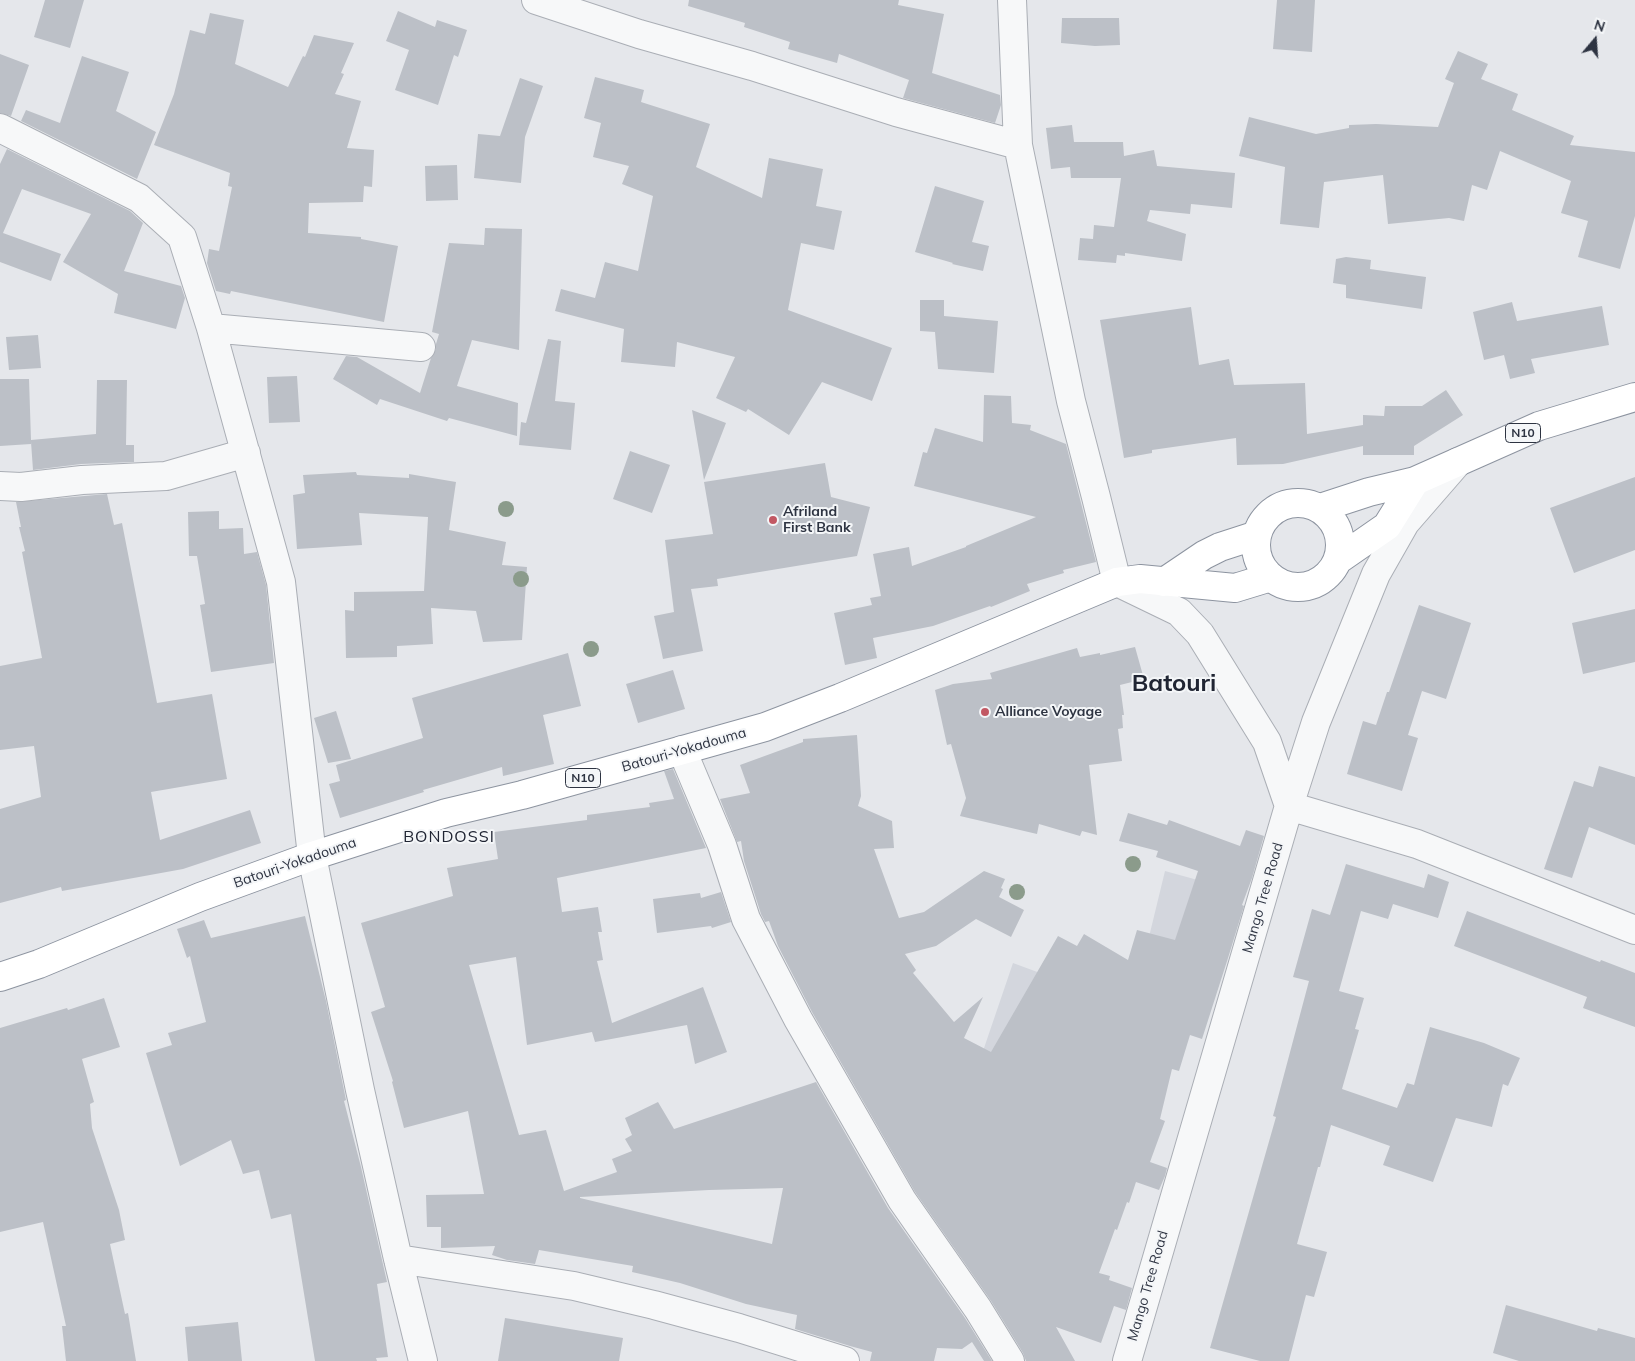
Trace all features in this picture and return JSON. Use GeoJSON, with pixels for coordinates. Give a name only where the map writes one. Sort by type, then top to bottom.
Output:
{"type":"FeatureCollection","features":[{"type":"Feature","properties":{"kind":"highway","name":"N10"},"geometry":{"type":"LineString","coordinates":[[1320,508],[1369,492],[1416,481],[1538,426],[1635,397]]}},
{"type":"Feature","properties":{"kind":"highway"},"geometry":{"type":"LineString","coordinates":[[1338,560],[1387,526],[1416,481]]}},
{"type":"Feature","properties":{"kind":"highway"},"geometry":{"type":"LineString","coordinates":[[1308,503],[1320,508],[1329,515],[1336,525],[1340,536],[1341,547],[1338,560],[1332,571],[1324,579],[1313,585],[1297,588],[1281,584],[1271,577],[1258,562],[1255,546],[1263,519],[1272,510],[1283,504],[1308,503]]}},
{"type":"Feature","properties":{"kind":"highway"},"geometry":{"type":"LineString","coordinates":[[1164,582],[1204,555],[1220,547],[1257,535]]}},
{"type":"Feature","properties":{"kind":"highway","name":"Batouri-Yokadouma"},"geometry":{"type":"LineString","coordinates":[[0,977],[39,964],[200,897],[312,856],[446,813],[522,795],[765,727],[840,698],[1117,582],[1140,580],[1235,588],[1271,577]]}},
{"type":"Feature","properties":{"kind":"street"},"geometry":{"type":"LineString","coordinates":[[536,0],[639,34],[752,66],[896,112],[1018,145]]}},
{"type":"Feature","properties":{"kind":"street"},"geometry":{"type":"LineString","coordinates":[[1012,0],[1018,145],[1070,401],[1117,582],[1179,612],[1200,634],[1267,742],[1289,806],[1417,844],[1635,930]]}},
{"type":"Feature","properties":{"kind":"street"},"geometry":{"type":"LineString","coordinates":[[0,128],[139,198],[182,237],[211,328],[281,582],[312,856],[360,1090],[423,1361]]}},
{"type":"Feature","properties":{"kind":"street"},"geometry":{"type":"LineString","coordinates":[[211,328],[421,347]]}},
{"type":"Feature","properties":{"kind":"street"},"geometry":{"type":"LineString","coordinates":[[0,486],[21,487],[82,480],[166,476],[246,453]]}},
{"type":"Feature","properties":{"kind":"street","name":"Mango Tree Road"},"geometry":{"type":"LineString","coordinates":[[1126,1361],[1289,806],[1316,722],[1376,574],[1405,523],[1458,462]]}},
{"type":"Feature","properties":{"kind":"street"},"geometry":{"type":"LineString","coordinates":[[682,750],[722,845],[746,919],[798,1019],[902,1200],[978,1309],[1010,1361]]}},
{"type":"Feature","properties":{"kind":"street"},"geometry":{"type":"LineString","coordinates":[[398,1259],[582,1288],[729,1326],[845,1361]]}},
{"type":"Feature","properties":{"kind":"shaded area"},"geometry":{"type":"Polygon","coordinates":[[[1165,871],[1223,887],[1180,1057],[982,1054],[1013,963],[1132,1007],[1165,871]]]}},
{"type":"Feature","properties":{"kind":"building"},"geometry":{"type":"Polygon","coordinates":[[[45,0],[84,0],[70,48],[34,37],[45,0]]]}},
{"type":"Feature","properties":{"kind":"building"},"geometry":{"type":"Polygon","coordinates":[[[689,0],[899,0],[898,5],[944,14],[932,73],[1000,95],[1001,105],[995,123],[903,98],[909,80],[839,54],[837,63],[788,49],[790,42],[744,27],[745,23],[688,6],[689,0]]]}},
{"type":"Feature","properties":{"kind":"building"},"geometry":{"type":"Polygon","coordinates":[[[1277,0],[1315,0],[1312,52],[1273,49],[1277,0]]]}},
{"type":"Feature","properties":{"kind":"building"},"geometry":{"type":"Polygon","coordinates":[[[398,11],[435,27],[437,20],[467,30],[458,57],[454,55],[438,105],[395,90],[409,50],[386,41],[398,11]]]}},
{"type":"Feature","properties":{"kind":"building"},"geometry":{"type":"Polygon","coordinates":[[[210,13],[244,20],[235,64],[288,87],[303,56],[305,57],[314,35],[354,43],[341,73],[344,74],[335,94],[361,101],[347,148],[374,150],[372,187],[364,186],[363,202],[309,203],[308,233],[361,237],[361,239],[398,246],[384,322],[231,291],[230,294],[216,291],[207,263],[209,249],[219,251],[232,187],[228,186],[230,173],[154,145],[174,94],[190,30],[205,34],[210,13]]]}},
{"type":"Feature","properties":{"kind":"building"},"geometry":{"type":"Polygon","coordinates":[[[1062,18],[1119,18],[1120,45],[1095,46],[1061,43],[1062,18]]]}},
{"type":"Feature","properties":{"kind":"building"},"geometry":{"type":"Polygon","coordinates":[[[1458,51],[1488,64],[1481,79],[1518,94],[1512,110],[1574,136],[1570,145],[1635,152],[1635,216],[1620,269],[1578,257],[1588,221],[1561,213],[1571,181],[1500,151],[1487,190],[1472,185],[1464,221],[1449,218],[1388,224],[1383,175],[1324,182],[1319,228],[1280,224],[1285,167],[1239,156],[1249,117],[1316,134],[1349,128],[1349,125],[1376,124],[1438,127],[1454,83],[1445,79],[1458,51]]]}},
{"type":"Feature","properties":{"kind":"building"},"geometry":{"type":"Polygon","coordinates":[[[0,54],[29,65],[11,116],[0,113],[0,54]]]}},
{"type":"Feature","properties":{"kind":"building"},"geometry":{"type":"Polygon","coordinates":[[[82,56],[129,72],[116,111],[156,132],[137,179],[21,121],[26,110],[60,123],[82,56]]]}},
{"type":"Feature","properties":{"kind":"building"},"geometry":{"type":"Polygon","coordinates":[[[595,77],[644,90],[641,102],[710,124],[696,167],[762,198],[769,158],[823,169],[816,206],[842,211],[834,250],[801,243],[788,310],[892,348],[872,401],[822,382],[789,435],[748,409],[746,412],[716,398],[735,357],[677,342],[675,367],[621,362],[624,329],[555,311],[561,289],[595,298],[605,262],[638,271],[653,196],[622,184],[629,166],[593,157],[601,123],[584,118],[595,77]]]}},
{"type":"Feature","properties":{"kind":"building"},"geometry":{"type":"Polygon","coordinates":[[[520,78],[543,86],[525,137],[521,183],[474,178],[478,134],[500,136],[520,78]]]}},
{"type":"Feature","properties":{"kind":"building"},"geometry":{"type":"Polygon","coordinates":[[[1072,125],[1074,142],[1123,142],[1124,156],[1154,150],[1157,166],[1235,173],[1232,208],[1191,204],[1190,214],[1150,210],[1147,221],[1186,234],[1182,261],[1125,253],[1125,256],[1117,255],[1116,263],[1078,260],[1080,238],[1093,239],[1094,225],[1114,227],[1121,178],[1071,178],[1070,167],[1051,169],[1046,128],[1072,125]]]}},
{"type":"Feature","properties":{"kind":"building"},"geometry":{"type":"Polygon","coordinates":[[[7,149],[130,211],[143,223],[124,271],[181,286],[185,298],[176,329],[114,313],[118,294],[63,262],[91,214],[22,189],[3,233],[61,254],[51,281],[0,262],[0,164],[7,149]]]}},
{"type":"Feature","properties":{"kind":"building"},"geometry":{"type":"Polygon","coordinates":[[[457,165],[458,200],[426,201],[425,166],[457,165]]]}},
{"type":"Feature","properties":{"kind":"building"},"geometry":{"type":"Polygon","coordinates":[[[935,186],[984,201],[972,242],[989,246],[983,271],[952,264],[915,252],[935,186]]]}},
{"type":"Feature","properties":{"kind":"building"},"geometry":{"type":"Polygon","coordinates":[[[485,228],[522,229],[519,350],[472,340],[457,386],[518,403],[517,436],[449,418],[447,421],[380,399],[377,405],[333,379],[346,356],[357,357],[420,393],[431,358],[436,349],[439,334],[432,332],[449,243],[484,245],[485,228]]]}},
{"type":"Feature","properties":{"kind":"building"},"geometry":{"type":"Polygon","coordinates":[[[1346,257],[1371,260],[1370,269],[1426,277],[1422,309],[1346,298],[1346,285],[1333,283],[1336,259],[1346,257]]]}},
{"type":"Feature","properties":{"kind":"building"},"geometry":{"type":"Polygon","coordinates":[[[920,300],[944,300],[944,316],[998,321],[994,373],[938,369],[935,332],[920,331],[920,300]]]}},
{"type":"Feature","properties":{"kind":"building"},"geometry":{"type":"Polygon","coordinates":[[[1512,302],[1517,321],[1602,306],[1609,345],[1531,359],[1535,373],[1510,379],[1504,355],[1484,360],[1473,312],[1512,302]]]}},
{"type":"Feature","properties":{"kind":"building"},"geometry":{"type":"Polygon","coordinates":[[[1191,307],[1199,365],[1229,359],[1234,385],[1305,383],[1307,434],[1363,425],[1363,415],[1384,416],[1385,406],[1422,406],[1446,390],[1463,415],[1414,446],[1414,455],[1363,455],[1363,446],[1283,464],[1237,465],[1236,438],[1152,450],[1152,453],[1124,458],[1100,320],[1191,307]]]}},
{"type":"Feature","properties":{"kind":"building"},"geometry":{"type":"Polygon","coordinates":[[[38,335],[41,368],[9,370],[6,337],[38,335]]]}},
{"type":"Feature","properties":{"kind":"building"},"geometry":{"type":"Polygon","coordinates":[[[548,339],[561,341],[555,401],[575,403],[571,450],[519,445],[521,422],[526,423],[548,339]]]}},
{"type":"Feature","properties":{"kind":"building"},"geometry":{"type":"Polygon","coordinates":[[[297,376],[300,422],[269,423],[267,377],[297,376]]]}},
{"type":"Feature","properties":{"kind":"building"},"geometry":{"type":"Polygon","coordinates":[[[0,379],[29,379],[31,440],[96,434],[97,380],[127,380],[126,445],[134,445],[134,462],[81,464],[33,470],[31,442],[31,444],[0,446],[0,379]]]}},
{"type":"Feature","properties":{"kind":"building"},"geometry":{"type":"Polygon","coordinates":[[[984,395],[1011,396],[1012,423],[1031,425],[1030,430],[1066,444],[1096,562],[1063,570],[1064,573],[1027,584],[1030,591],[991,607],[933,626],[873,638],[877,658],[845,665],[834,613],[872,605],[870,598],[881,596],[873,554],[909,547],[912,566],[966,547],[1036,517],[914,486],[923,452],[927,453],[935,428],[983,442],[984,395]]]}},
{"type":"Feature","properties":{"kind":"building"},"geometry":{"type":"Polygon","coordinates":[[[692,410],[726,423],[704,480],[692,410]]]}},
{"type":"Feature","properties":{"kind":"building"},"geometry":{"type":"Polygon","coordinates":[[[630,451],[670,465],[652,513],[613,499],[630,451]]]}},
{"type":"Feature","properties":{"kind":"building","name":"Afriland First Bank"},"geometry":{"type":"Polygon","coordinates":[[[825,463],[831,497],[870,507],[857,556],[717,579],[718,586],[691,589],[703,651],[663,659],[654,616],[674,612],[665,540],[713,534],[704,482],[825,463]]]}},
{"type":"Feature","properties":{"kind":"building"},"geometry":{"type":"Polygon","coordinates":[[[356,472],[357,475],[409,478],[409,474],[456,482],[449,530],[506,542],[502,565],[527,567],[522,640],[483,642],[476,611],[431,608],[433,644],[397,646],[397,657],[346,658],[345,610],[354,611],[354,592],[424,591],[428,517],[359,513],[362,545],[297,549],[293,495],[305,493],[303,475],[356,472]]]}},
{"type":"Feature","properties":{"kind":"building"},"geometry":{"type":"Polygon","coordinates":[[[1635,477],[1635,550],[1574,573],[1550,508],[1635,477]]]}},
{"type":"Feature","properties":{"kind":"building"},"geometry":{"type":"Polygon","coordinates":[[[107,494],[114,525],[122,523],[157,703],[212,694],[227,779],[151,792],[160,840],[250,810],[261,843],[183,869],[62,891],[61,887],[0,903],[0,809],[41,797],[34,746],[0,750],[0,666],[42,658],[22,552],[25,551],[19,527],[21,527],[16,502],[107,494]]]}},
{"type":"Feature","properties":{"kind":"building"},"geometry":{"type":"Polygon","coordinates":[[[219,511],[219,529],[243,528],[244,554],[257,552],[266,585],[274,663],[211,672],[200,605],[205,604],[197,556],[189,556],[188,512],[219,511]]]}},
{"type":"Feature","properties":{"kind":"building"},"geometry":{"type":"Polygon","coordinates":[[[1419,605],[1471,623],[1446,699],[1422,691],[1408,735],[1418,738],[1402,791],[1347,774],[1363,721],[1376,725],[1419,605]]]}},
{"type":"Feature","properties":{"kind":"building"},"geometry":{"type":"Polygon","coordinates":[[[1635,609],[1635,662],[1583,674],[1572,623],[1635,609]]]}},
{"type":"Feature","properties":{"kind":"building"},"geometry":{"type":"Polygon","coordinates":[[[1135,647],[1144,679],[1120,685],[1124,715],[1122,715],[1123,728],[1118,729],[1122,761],[1089,765],[1097,835],[1082,831],[1080,836],[1039,824],[1037,834],[960,816],[966,798],[951,744],[947,745],[935,690],[953,684],[992,679],[990,673],[1077,648],[1080,657],[1100,653],[1100,655],[1135,647]]]}},
{"type":"Feature","properties":{"kind":"building"},"geometry":{"type":"Polygon","coordinates":[[[568,653],[581,706],[543,715],[554,764],[503,776],[502,767],[423,790],[424,792],[340,818],[329,784],[340,781],[336,765],[423,738],[412,698],[568,653]]]}},
{"type":"Feature","properties":{"kind":"building"},"geometry":{"type":"Polygon","coordinates":[[[673,670],[685,709],[638,723],[626,684],[673,670]]]}},
{"type":"Feature","properties":{"kind":"building"},"geometry":{"type":"Polygon","coordinates":[[[336,711],[351,759],[328,763],[314,718],[336,711]]]}},
{"type":"Feature","properties":{"kind":"building"},"geometry":{"type":"Polygon","coordinates":[[[857,735],[861,796],[858,806],[892,821],[894,848],[874,849],[899,918],[924,912],[984,871],[1005,879],[999,897],[1024,910],[1011,937],[976,919],[936,946],[905,954],[916,970],[913,973],[954,1022],[983,997],[964,1038],[991,1052],[1058,936],[1077,946],[1084,934],[1128,960],[1137,930],[1175,940],[1198,871],[1156,857],[1158,851],[1119,841],[1128,813],[1167,825],[1169,820],[1240,846],[1246,830],[1264,836],[1202,1039],[1190,1035],[1179,1071],[1172,1069],[1160,1119],[1165,1121],[1150,1162],[1167,1168],[1165,1176],[1159,1190],[1136,1182],[1117,1230],[1115,1229],[1099,1273],[1110,1276],[1109,1280],[1132,1288],[1126,1310],[1114,1306],[1101,1343],[1056,1327],[1075,1361],[1026,1361],[991,1301],[915,1192],[812,1012],[778,946],[769,921],[765,922],[761,914],[744,861],[741,841],[737,842],[720,799],[750,793],[740,765],[803,742],[803,739],[857,735]]]}},
{"type":"Feature","properties":{"kind":"building"},"geometry":{"type":"Polygon","coordinates":[[[1599,766],[1635,777],[1635,845],[1589,827],[1572,878],[1544,869],[1574,781],[1593,787],[1599,766]]]}},
{"type":"Feature","properties":{"kind":"building"},"geometry":{"type":"Polygon","coordinates":[[[673,769],[706,848],[557,878],[562,912],[598,907],[602,932],[598,932],[603,960],[597,961],[612,1023],[703,987],[727,1052],[695,1064],[687,1025],[595,1042],[592,1032],[527,1045],[516,957],[469,965],[519,1135],[546,1130],[564,1191],[617,1172],[612,1159],[632,1151],[625,1139],[632,1135],[625,1118],[658,1102],[674,1129],[816,1082],[888,1208],[965,1318],[992,1361],[984,1361],[972,1342],[962,1349],[937,1348],[934,1361],[870,1361],[872,1352],[795,1329],[797,1315],[746,1304],[680,1283],[632,1272],[633,1266],[539,1250],[535,1264],[507,1260],[492,1255],[495,1246],[441,1248],[441,1227],[427,1227],[426,1195],[484,1194],[468,1111],[404,1128],[393,1081],[371,1012],[385,1007],[361,923],[453,896],[447,868],[498,859],[494,832],[587,820],[587,815],[650,807],[649,803],[674,799],[664,771],[673,769]],[[783,1188],[580,1197],[580,1198],[772,1244],[783,1188]]]}},
{"type":"Feature","properties":{"kind":"building"},"geometry":{"type":"Polygon","coordinates":[[[1346,864],[1424,888],[1428,874],[1449,882],[1438,918],[1393,904],[1388,919],[1361,911],[1339,991],[1364,998],[1355,1029],[1359,1030],[1342,1089],[1397,1108],[1407,1083],[1414,1085],[1430,1027],[1484,1043],[1520,1058],[1508,1086],[1503,1084],[1492,1127],[1456,1118],[1433,1182],[1383,1165],[1390,1146],[1331,1125],[1297,1244],[1327,1252],[1314,1297],[1306,1295],[1289,1361],[1260,1361],[1210,1348],[1276,1117],[1273,1116],[1309,981],[1293,977],[1312,909],[1330,915],[1346,864]]]}},
{"type":"Feature","properties":{"kind":"building"},"geometry":{"type":"Polygon","coordinates":[[[721,892],[731,922],[712,928],[711,926],[657,933],[653,899],[700,893],[701,898],[721,892]]]}},
{"type":"Feature","properties":{"kind":"building"},"geometry":{"type":"Polygon","coordinates":[[[1467,911],[1600,962],[1601,960],[1635,973],[1635,1027],[1583,1008],[1587,997],[1454,946],[1467,911]]]}},
{"type":"Feature","properties":{"kind":"building"},"geometry":{"type":"Polygon","coordinates":[[[305,916],[326,1001],[346,1100],[344,1101],[387,1282],[377,1284],[388,1357],[376,1358],[377,1361],[315,1361],[291,1214],[271,1219],[259,1170],[243,1174],[231,1140],[180,1166],[146,1053],[172,1045],[168,1033],[206,1022],[190,956],[187,958],[177,929],[204,920],[211,938],[305,916]]]}},
{"type":"Feature","properties":{"kind":"building"},"geometry":{"type":"Polygon","coordinates":[[[104,998],[120,1047],[82,1059],[94,1102],[90,1104],[92,1128],[119,1210],[125,1240],[110,1244],[125,1314],[128,1313],[136,1361],[66,1361],[62,1326],[66,1326],[43,1222],[0,1232],[0,1028],[67,1008],[68,1010],[104,998]]]}},
{"type":"Feature","properties":{"kind":"building"},"geometry":{"type":"Polygon","coordinates":[[[1506,1305],[1597,1331],[1598,1328],[1635,1338],[1635,1361],[1519,1361],[1493,1353],[1506,1305]]]}},
{"type":"Feature","properties":{"kind":"building"},"geometry":{"type":"Polygon","coordinates":[[[505,1318],[623,1338],[619,1361],[498,1361],[505,1318]]]}},
{"type":"Feature","properties":{"kind":"building"},"geometry":{"type":"Polygon","coordinates":[[[238,1322],[242,1361],[188,1361],[185,1327],[238,1322]]]}},
{"type":"Feature","properties":{"kind":"place","name":"Afriland First Bank"},"geometry":{"type":"Point","coordinates":[773,520]}},
{"type":"Feature","properties":{"kind":"place","name":"Alliance Voyage"},"geometry":{"type":"Point","coordinates":[985,712]}},
{"type":"Feature","properties":{"kind":"district","name":"Batouri"},"geometry":{"type":"Point","coordinates":[1174,684]}},
{"type":"Feature","properties":{"kind":"district","name":"BONDOSSI"},"geometry":{"type":"Point","coordinates":[449,837]}}]}
